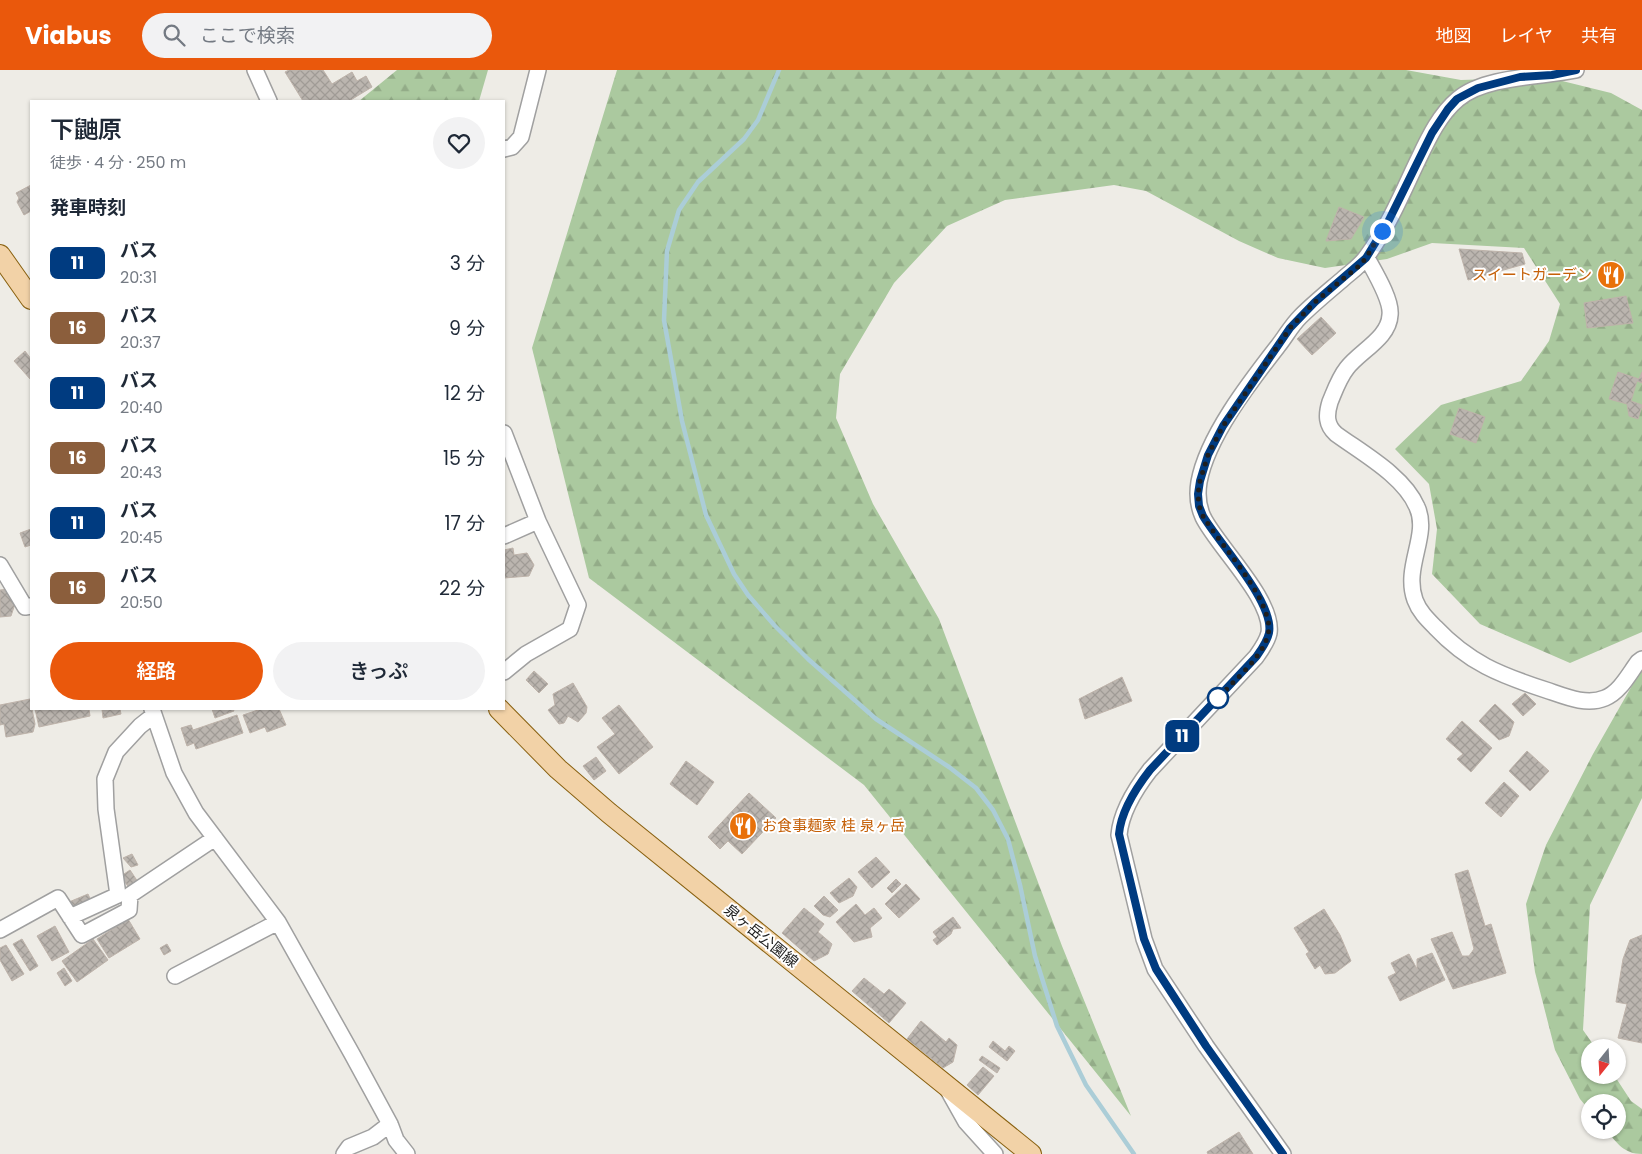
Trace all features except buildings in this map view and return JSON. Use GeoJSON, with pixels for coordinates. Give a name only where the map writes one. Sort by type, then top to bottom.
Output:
{"type":"FeatureCollection","features":[{"type":"Feature","properties":{"kind":"main road"},"geometry":{"type":"LineString","coordinates":[[0,254],[30,298]]}},
{"type":"Feature","properties":{"kind":"main road","name":"泉ヶ岳公園線"},"geometry":{"type":"LineString","coordinates":[[500,710],[558,768],[609,813],[1031,1154]]}},
{"type":"Feature","properties":{"kind":"street"},"geometry":{"type":"LineString","coordinates":[[255,70],[269,100]]}},
{"type":"Feature","properties":{"kind":"street"},"geometry":{"type":"LineString","coordinates":[[505,149],[512,147],[521,137],[538,70]]}},
{"type":"Feature","properties":{"kind":"street"},"geometry":{"type":"LineString","coordinates":[[1283,1154],[1206,1046],[1156,969],[1144,939],[1121,844],[1120,826],[1134,794],[1150,770],[1256,657],[1264,646],[1269,633],[1269,625],[1264,609],[1250,582],[1210,528],[1201,511],[1198,494],[1202,471],[1208,455],[1237,403],[1290,328],[1315,302],[1366,258],[1388,222],[1432,133],[1457,99],[1471,90],[1498,82],[1520,77],[1552,75],[1576,70]]}},
{"type":"Feature","properties":{"kind":"street"},"geometry":{"type":"LineString","coordinates":[[1366,258],[1386,296],[1390,315],[1387,326],[1382,333],[1360,354],[1339,379],[1328,409],[1328,422],[1330,429],[1402,484],[1418,507],[1421,526],[1412,576],[1412,588],[1421,612],[1444,637],[1486,668],[1504,676],[1578,700],[1596,700],[1605,698],[1615,692],[1642,659]]}},
{"type":"Feature","properties":{"kind":"street"},"geometry":{"type":"LineString","coordinates":[[505,436],[538,520],[578,605],[570,629],[526,654],[505,671]]}},
{"type":"Feature","properties":{"kind":"street"},"geometry":{"type":"LineString","coordinates":[[505,536],[538,520]]}},
{"type":"Feature","properties":{"kind":"street"},"geometry":{"type":"LineString","coordinates":[[0,565],[25,607],[30,606]]}},
{"type":"Feature","properties":{"kind":"street"},"geometry":{"type":"LineString","coordinates":[[70,917],[118,895],[106,809],[105,779],[116,752],[153,712],[174,773],[196,813],[278,922],[390,1124],[396,1140],[407,1154]]}},
{"type":"Feature","properties":{"kind":"street"},"geometry":{"type":"LineString","coordinates":[[0,930],[58,898],[82,935],[129,910],[130,895],[215,838]]}},
{"type":"Feature","properties":{"kind":"street"},"geometry":{"type":"LineString","coordinates":[[175,976],[278,922]]}},
{"type":"Feature","properties":{"kind":"street"},"geometry":{"type":"LineString","coordinates":[[946,1087],[966,1122],[994,1154]]}},
{"type":"Feature","properties":{"kind":"street"},"geometry":{"type":"LineString","coordinates":[[344,1154],[349,1148],[372,1137],[390,1124]]}},
{"type":"Feature","properties":{"kind":"green space"},"geometry":{"type":"Polygon","coordinates":[[[397,70],[488,70],[479,100],[360,100],[397,70]]]}},
{"type":"Feature","properties":{"kind":"green space"},"geometry":{"type":"Polygon","coordinates":[[[617,70],[1406,70],[1461,80],[1546,77],[1611,93],[1642,110],[1642,632],[1570,663],[1480,624],[1432,574],[1437,529],[1429,484],[1395,449],[1441,405],[1521,381],[1549,341],[1560,304],[1524,248],[1432,243],[1387,259],[1325,268],[1278,258],[1239,241],[1146,191],[1114,185],[1005,200],[947,226],[894,283],[840,374],[836,418],[873,504],[939,619],[1062,946],[1131,1116],[864,785],[589,578],[532,348],[617,70]]]}},
{"type":"Feature","properties":{"kind":"green space"},"geometry":{"type":"Polygon","coordinates":[[[1642,668],[1642,798],[1590,905],[1583,1030],[1589,1039],[1581,1039],[1581,1084],[1620,1084],[1631,1101],[1642,1109],[1642,1154],[1626,1150],[1614,1139],[1626,1139],[1626,1094],[1581,1094],[1581,1100],[1555,1050],[1535,972],[1526,904],[1546,845],[1593,754],[1642,668]]]}},
{"type":"Feature","properties":{"kind":"waterway"},"geometry":{"type":"LineString","coordinates":[[779,70],[758,120],[744,139],[698,182],[679,210],[667,251],[664,320],[682,421],[706,515],[734,574],[748,595],[775,626],[808,659],[876,719],[949,767],[976,788],[993,810],[1008,839],[1035,956],[1057,1026],[1086,1085],[1134,1154]]}},
{"type":"Feature","properties":{"kind":"bus line","name":"11"},"geometry":{"type":"LineString","coordinates":[[1283,1154],[1206,1046],[1156,969],[1144,939],[1119,834],[1125,812],[1141,782],[1150,770],[1256,657],[1264,646],[1269,633],[1269,625],[1264,609],[1250,582],[1203,516],[1199,506],[1198,494],[1202,471],[1223,426],[1290,328],[1315,302],[1366,258],[1388,222],[1432,133],[1457,99],[1471,90],[1498,82],[1520,77],[1552,75],[1576,70]]}},
{"type":"Feature","properties":{"kind":"place","name":"スイートガーデン"},"geometry":{"type":"Point","coordinates":[1611,275]}},
{"type":"Feature","properties":{"kind":"place","name":"お食事麺家 桂 泉ヶ岳"},"geometry":{"type":"Point","coordinates":[743,826]}},
{"type":"Feature","properties":{"kind":"route"},"geometry":{"type":"LineString","coordinates":[[1218,698],[1216,700],[1261,651],[1269,633],[1269,625],[1264,609],[1250,582],[1203,516],[1199,506],[1198,494],[1202,471],[1223,426],[1290,328],[1315,302],[1360,265],[1378,240],[1382,231]]}}]}
